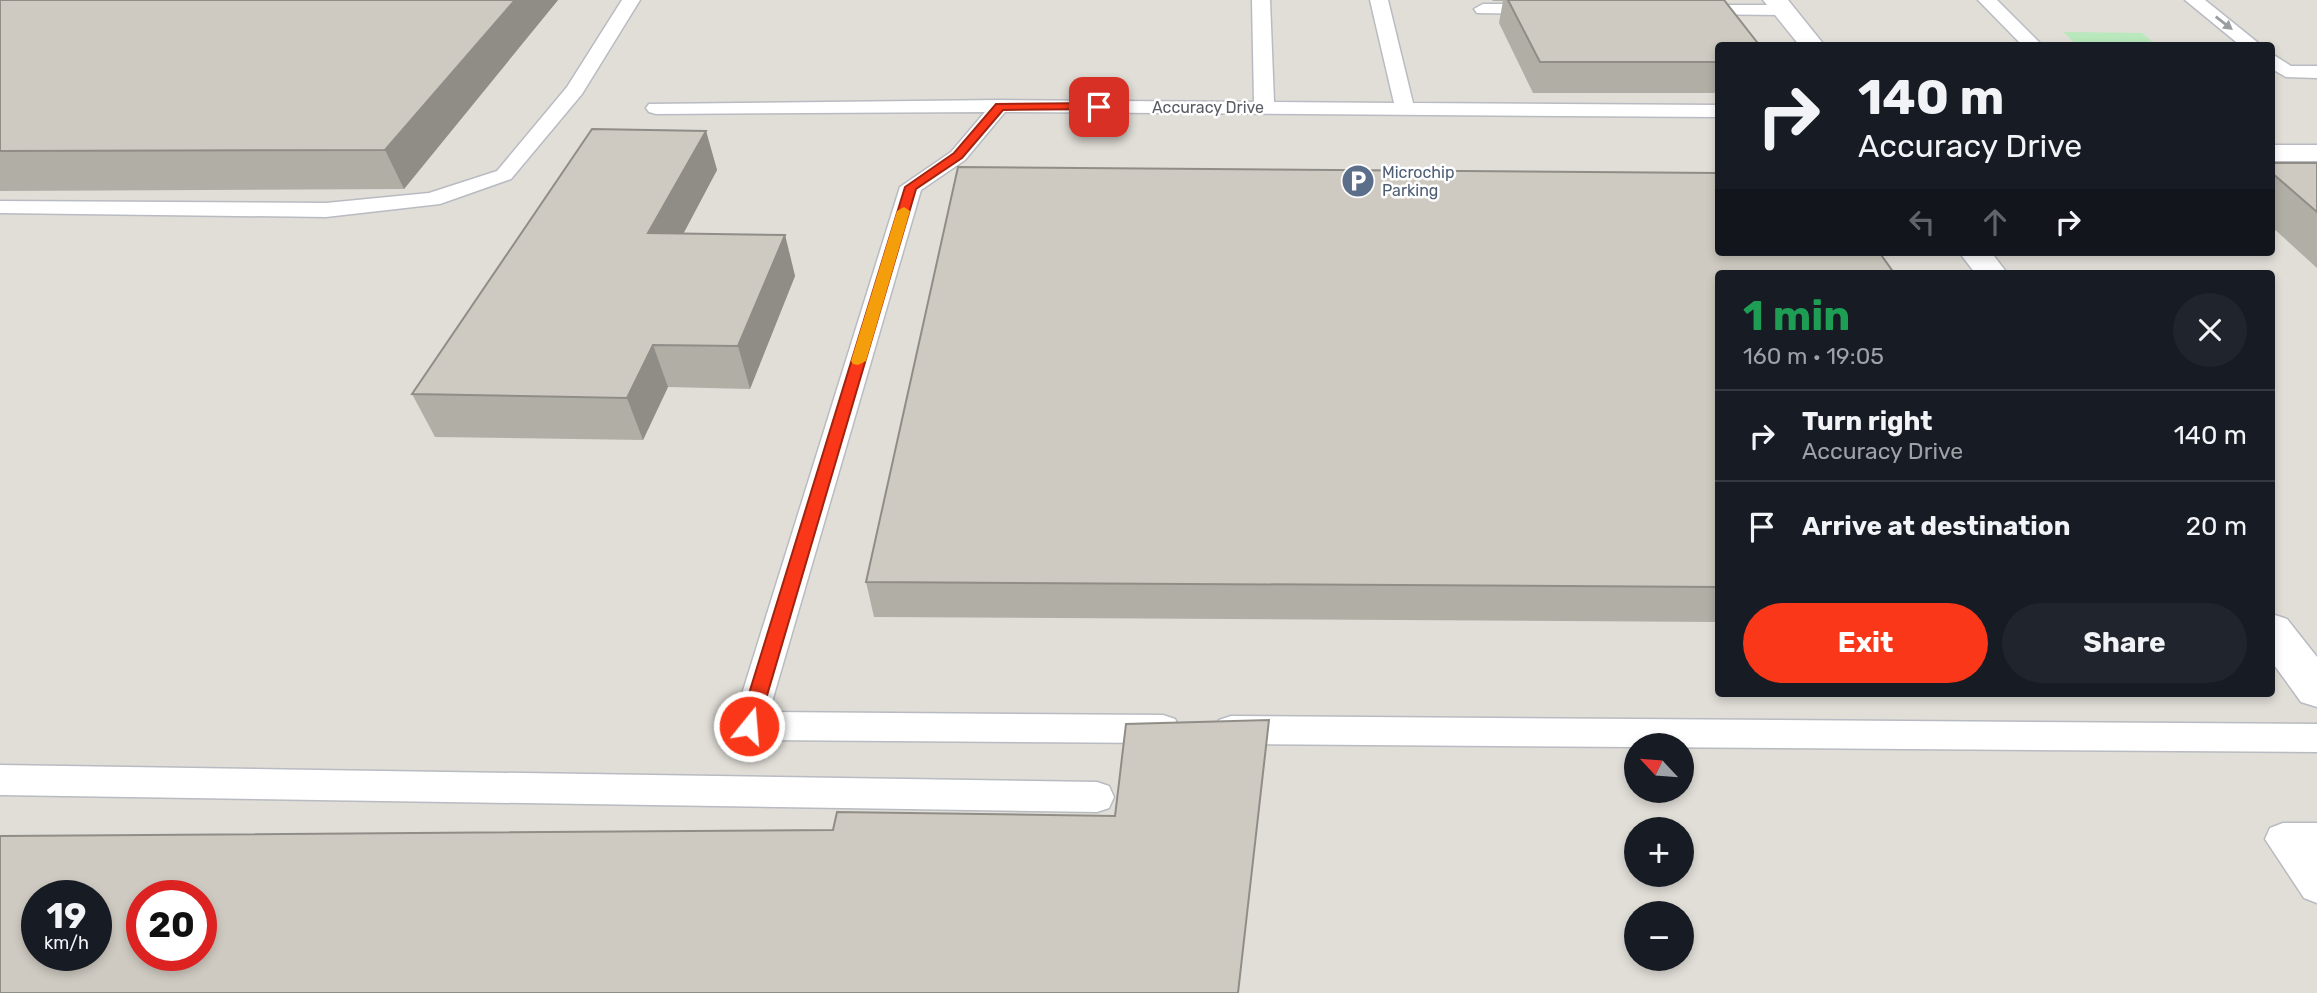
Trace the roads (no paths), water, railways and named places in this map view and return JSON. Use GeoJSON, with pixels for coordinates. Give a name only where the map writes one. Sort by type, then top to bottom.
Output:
{"type":"FeatureCollection","features":[{"type":"Feature","properties":{"kind":"street"},"geometry":{"type":"LineString","coordinates":[[1779,5],[1810,42]]}},
{"type":"Feature","properties":{"kind":"street"},"geometry":{"type":"LineString","coordinates":[[2275,153],[2317,153]]}},
{"type":"Feature","properties":{"kind":"street"},"geometry":{"type":"LineString","coordinates":[[1978,256],[1990,270]]}},
{"type":"Feature","properties":{"kind":"street"},"geometry":{"type":"LineString","coordinates":[[2275,635],[2317,689]]}},
{"type":"Feature","properties":{"kind":"lane"},"geometry":{"type":"LineString","coordinates":[[0,207],[326,210],[432,200],[505,175],[575,90],[631,0]]}},
{"type":"Feature","properties":{"kind":"lane"},"geometry":{"type":"LineString","coordinates":[[1261,0],[1264,108]]}},
{"type":"Feature","properties":{"kind":"lane"},"geometry":{"type":"LineString","coordinates":[[1379,0],[1405,109]]}},
{"type":"Feature","properties":{"kind":"lane"},"geometry":{"type":"LineString","coordinates":[[1987,0],[2030,42]]}},
{"type":"Feature","properties":{"kind":"lane"},"geometry":{"type":"LineString","coordinates":[[2194,0],[2248,42]]}},
{"type":"Feature","properties":{"kind":"lane"},"geometry":{"type":"LineString","coordinates":[[1674,10],[1779,5]]}},
{"type":"Feature","properties":{"kind":"lane"},"geometry":{"type":"LineString","coordinates":[[1483,9],[1551,9]]}},
{"type":"Feature","properties":{"kind":"lane"},"geometry":{"type":"LineString","coordinates":[[2275,62],[2286,71],[2317,72]]}},
{"type":"Feature","properties":{"kind":"lane"},"geometry":{"type":"LineString","coordinates":[[1000,106],[958,156],[911,187],[749,726],[2317,738]]}},
{"type":"Feature","properties":{"kind":"lane","name":"Accuracy Drive"},"geometry":{"type":"LineString","coordinates":[[656,108],[1000,106],[1715,111]]}},
{"type":"Feature","properties":{"kind":"lane"},"geometry":{"type":"LineString","coordinates":[[922,180],[964,180]]}},
{"type":"Feature","properties":{"kind":"lane"},"geometry":{"type":"LineString","coordinates":[[0,780],[1097,797]]}},
{"type":"Feature","properties":{"kind":"lane"},"geometry":{"type":"LineString","coordinates":[[2317,839],[2283,839],[2317,886]]}},
{"type":"Feature","properties":{"kind":"place","name":"Microchip Parking"},"geometry":{"type":"Point","coordinates":[1358,181]}}]}
